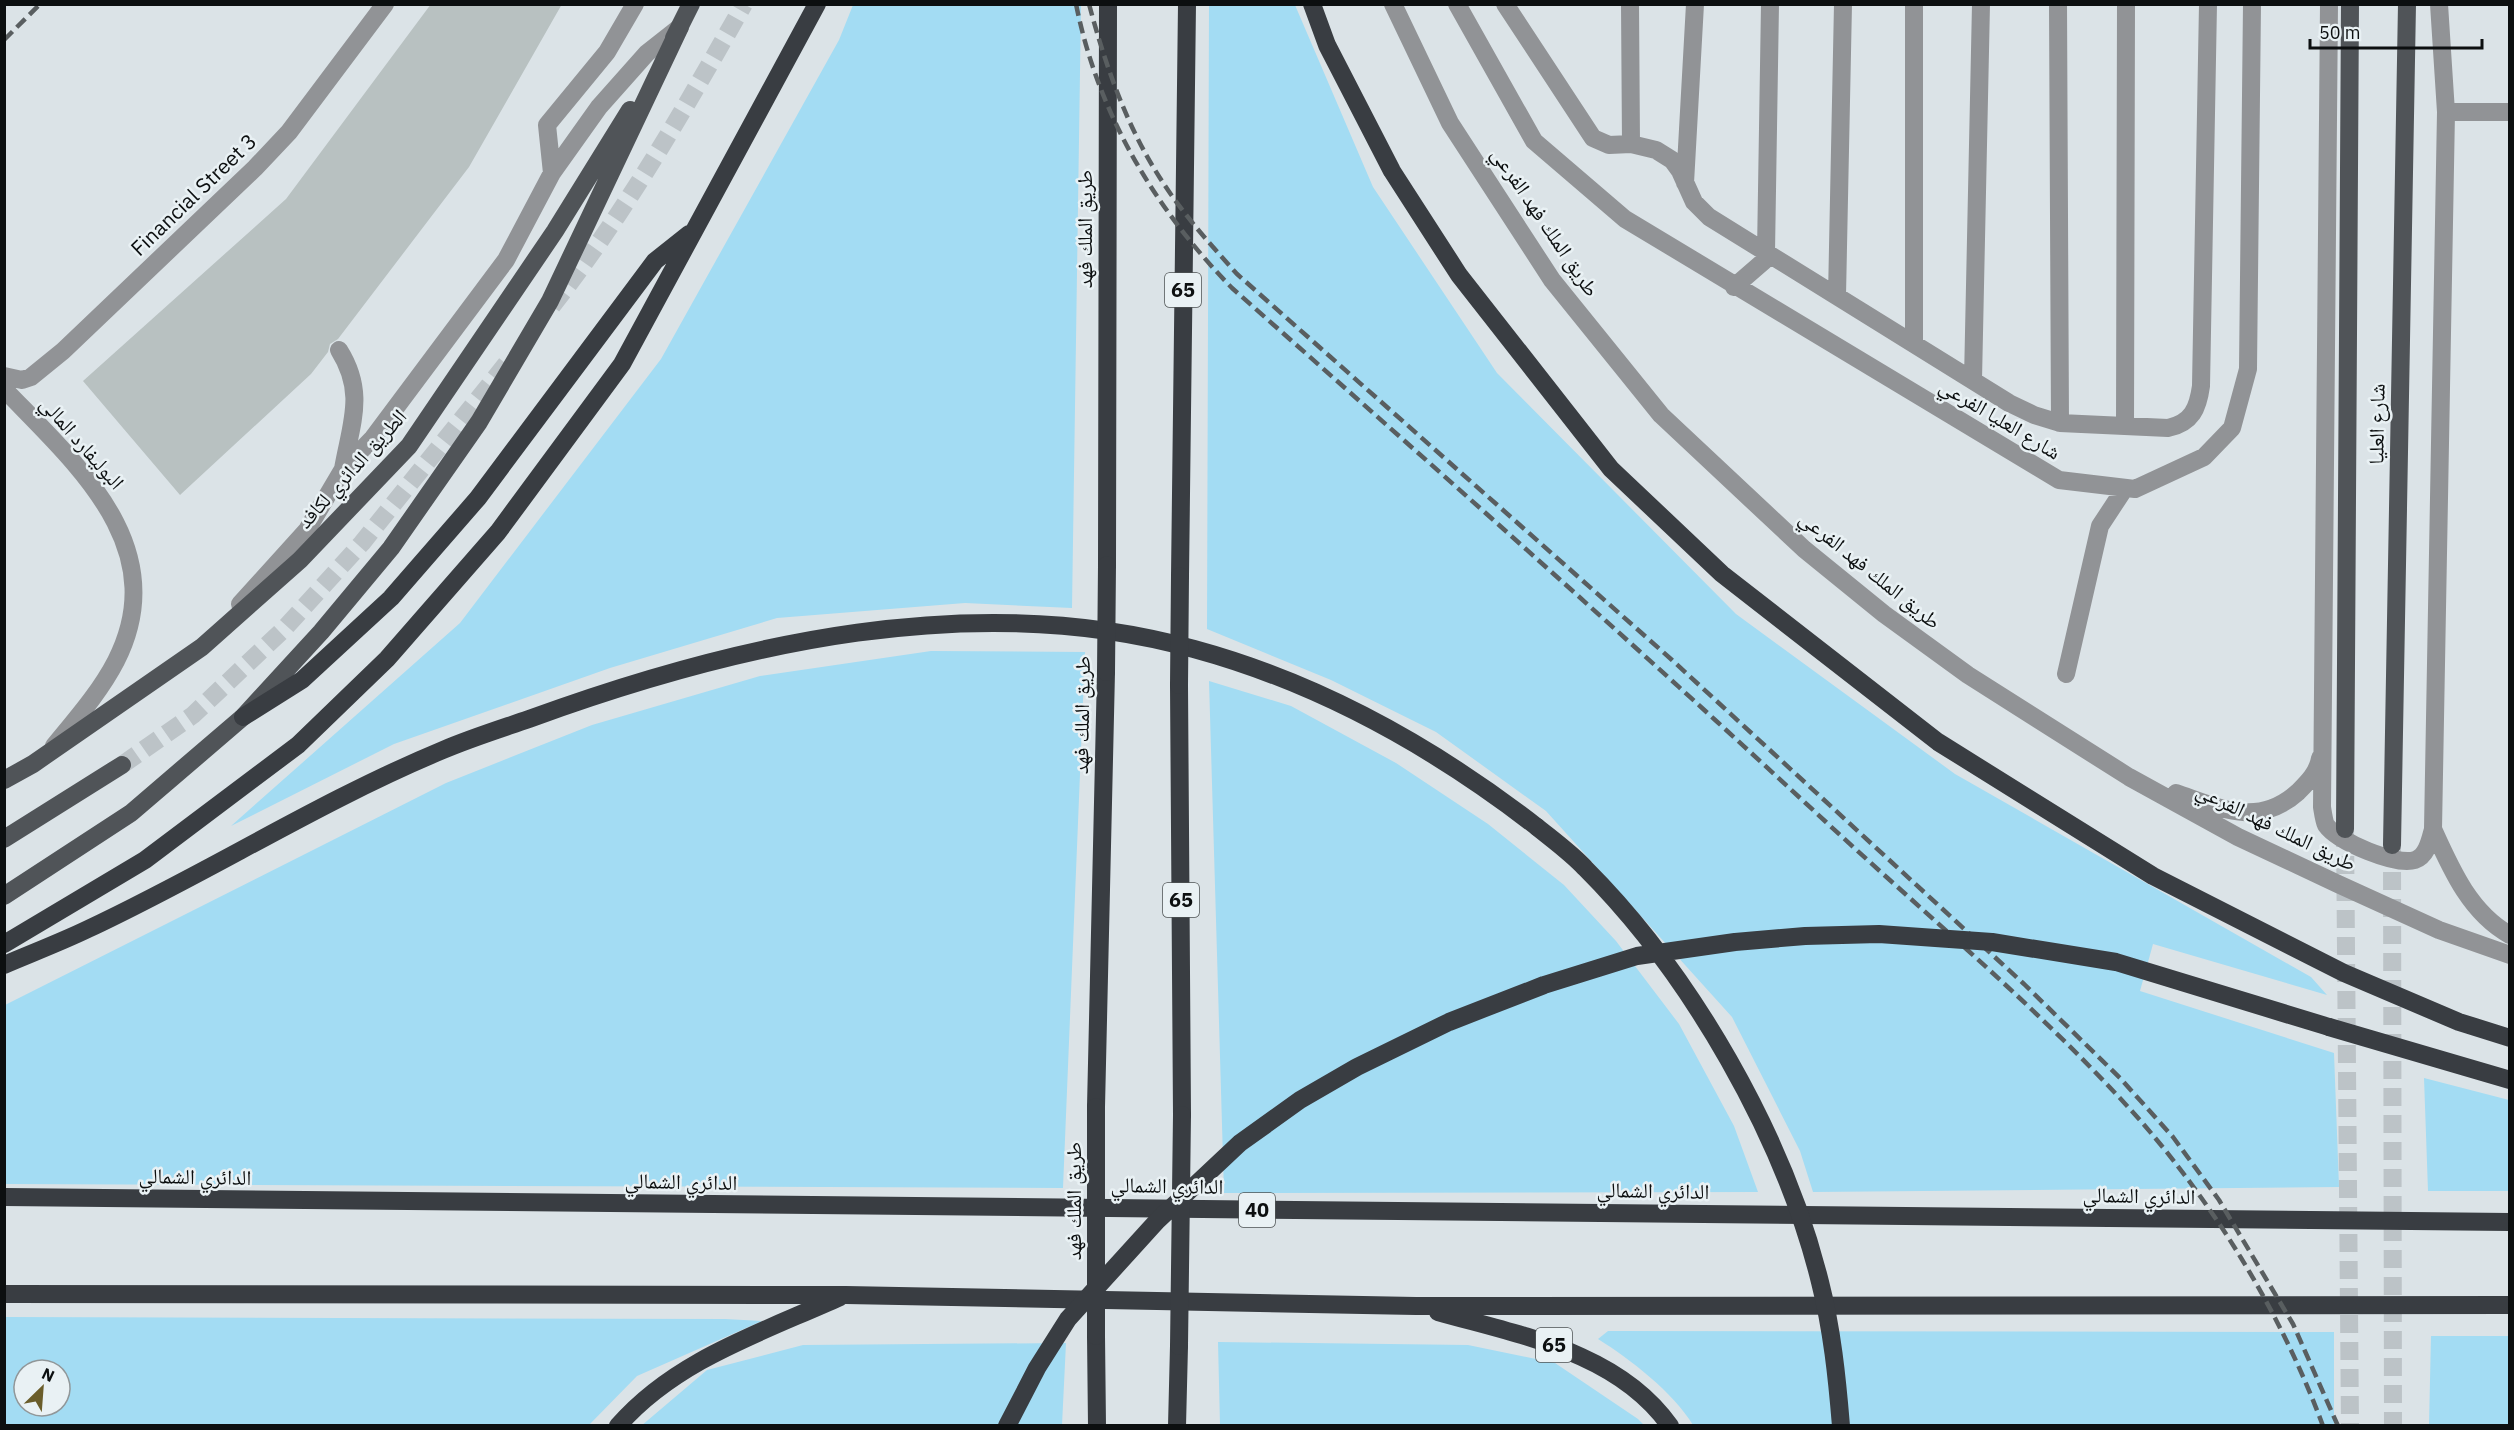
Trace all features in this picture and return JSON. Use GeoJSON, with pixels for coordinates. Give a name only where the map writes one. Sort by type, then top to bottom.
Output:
{"type":"FeatureCollection","features":[{"type":"Feature","properties":{"kind":"highway"},"geometry":{"type":"LineString","coordinates":[[4,944],[145,860],[298,745],[387,659],[498,532],[622,364],[817,4]]}},
{"type":"Feature","properties":{"kind":"highway","name":"طريق الملك فهد"},"geometry":{"type":"LineString","coordinates":[[1097,1425],[1096,1107],[1106,672],[1108,4]]}},
{"type":"Feature","properties":{"kind":"highway","name":"65"},"geometry":{"type":"LineString","coordinates":[[1177,1425],[1182,1115],[1179,685],[1187,4]]}},
{"type":"Feature","properties":{"kind":"highway"},"geometry":{"type":"LineString","coordinates":[[1312,4],[1327,45],[1392,171],[1459,275],[1611,469],[1722,574],[1938,742],[2153,876],[2344,973],[2459,1022],[2510,1038]]}},
{"type":"Feature","properties":{"kind":"highway"},"geometry":{"type":"LineString","coordinates":[[243,717],[302,680],[391,598],[478,498],[655,261],[696,229]]}},
{"type":"Feature","properties":{"kind":"highway"},"geometry":{"type":"LineString","coordinates":[[4,965],[89,929],[301,816],[444,750],[623,685],[742,653],[877,631],[987,622],[1105,631],[1193,648],[1259,671],[1376,720],[1486,788],[1585,868],[1650,942],[1717,1039],[1754,1108],[1786,1179],[1820,1282],[1837,1371],[1841,1425]]}},
{"type":"Feature","properties":{"kind":"highway"},"geometry":{"type":"LineString","coordinates":[[1006,1425],[1037,1368],[1068,1319],[1157,1221],[1240,1143],[1319,1089],[1449,1022],[1544,985],[1636,956],[1735,942],[1805,936],[1879,934],[1992,942],[2116,962],[2510,1080]]}},
{"type":"Feature","properties":{"kind":"highway","name":"الدائري الشمالي"},"geometry":{"type":"LineString","coordinates":[[4,1197],[2510,1222]]}},
{"type":"Feature","properties":{"kind":"highway"},"geometry":{"type":"LineString","coordinates":[[4,1294],[846,1295],[1416,1306],[2510,1305]]}},
{"type":"Feature","properties":{"kind":"highway"},"geometry":{"type":"LineString","coordinates":[[618,1425],[632,1409],[671,1377],[846,1295]]}},
{"type":"Feature","properties":{"kind":"highway","name":"65"},"geometry":{"type":"LineString","coordinates":[[1416,1306],[1560,1347],[1593,1362],[1631,1387],[1663,1415],[1670,1425]]}},
{"type":"Feature","properties":{"kind":"highway","name":"65"},"geometry":{"type":"LineString","coordinates":[[1177,1383],[1182,1425]]}},
{"type":"Feature","properties":{"kind":"main road","name":"الطريق الدائري لكافد"},"geometry":{"type":"LineString","coordinates":[[4,780],[47,755],[202,647],[300,560],[409,446],[555,231],[680,27],[691,4]]}},
{"type":"Feature","properties":{"kind":"main road","name":"شارع العليا"},"geometry":{"type":"LineString","coordinates":[[2345,829],[2350,4]]}},
{"type":"Feature","properties":{"kind":"main road","name":"شارع العليا"},"geometry":{"type":"LineString","coordinates":[[2392,845],[2407,4]]}},
{"type":"Feature","properties":{"kind":"main road"},"geometry":{"type":"LineString","coordinates":[[4,896],[131,813],[243,717],[321,632],[392,548],[479,422],[550,301],[680,27]]}},
{"type":"Feature","properties":{"kind":"main road"},"geometry":{"type":"LineString","coordinates":[[4,839],[122,765]]}},
{"type":"Feature","properties":{"kind":"street","name":"Financial Street 3"},"geometry":{"type":"LineString","coordinates":[[4,376],[22,380],[31,377],[63,351],[255,168],[289,132],[385,4]]}},
{"type":"Feature","properties":{"kind":"street"},"geometry":{"type":"LineString","coordinates":[[552,172],[547,125],[607,52],[635,4]]}},
{"type":"Feature","properties":{"kind":"street","name":"طريق الملك فهد الفرعي"},"geometry":{"type":"LineString","coordinates":[[1393,4],[1450,123],[1546,270],[1661,415],[1804,549],[1884,614],[1968,675],[2129,777],[2238,837],[2439,930],[2510,955]]}},
{"type":"Feature","properties":{"kind":"street","name":"شارع العليا الفرعي"},"geometry":{"type":"LineString","coordinates":[[1457,4],[1534,141],[1625,219],[1734,287],[2059,480],[2135,489],[2204,457],[2232,428],[2248,369],[2252,4]]}},
{"type":"Feature","properties":{"kind":"street"},"geometry":{"type":"LineString","coordinates":[[1505,4],[1593,138],[1609,145],[1630,144],[1656,150],[1671,160],[1680,171],[1694,202],[1709,217],[1973,380],[2034,415],[2060,423],[2168,428],[2182,425],[2199,401],[2208,4]]}},
{"type":"Feature","properties":{"kind":"street"},"geometry":{"type":"LineString","coordinates":[[1630,4],[1630,144]]}},
{"type":"Feature","properties":{"kind":"street"},"geometry":{"type":"LineString","coordinates":[[1685,185],[1695,4]]}},
{"type":"Feature","properties":{"kind":"street"},"geometry":{"type":"LineString","coordinates":[[1734,287],[1764,261],[1766,252],[1770,4]]}},
{"type":"Feature","properties":{"kind":"street"},"geometry":{"type":"LineString","coordinates":[[1837,296],[1843,4]]}},
{"type":"Feature","properties":{"kind":"street"},"geometry":{"type":"LineString","coordinates":[[1914,4],[1914,344]]}},
{"type":"Feature","properties":{"kind":"street"},"geometry":{"type":"LineString","coordinates":[[1973,380],[1981,4]]}},
{"type":"Feature","properties":{"kind":"street"},"geometry":{"type":"LineString","coordinates":[[2058,4],[2060,423]]}},
{"type":"Feature","properties":{"kind":"street"},"geometry":{"type":"LineString","coordinates":[[2126,4],[2126,426]]}},
{"type":"Feature","properties":{"kind":"street"},"geometry":{"type":"LineString","coordinates":[[2329,4],[2325,723],[2322,807],[2326,825],[2337,834],[2378,855],[2398,861],[2416,860],[2427,849],[2433,829],[2446,112],[2439,4]]}},
{"type":"Feature","properties":{"kind":"street"},"geometry":{"type":"LineString","coordinates":[[202,647],[307,530],[343,469],[373,438],[506,260],[552,172],[605,100],[647,53],[680,27]]}},
{"type":"Feature","properties":{"kind":"street"},"geometry":{"type":"LineString","coordinates":[[2446,112],[2510,112]]}},
{"type":"Feature","properties":{"kind":"street"},"geometry":{"type":"LineString","coordinates":[[339,350],[351,369],[356,400],[343,469]]}},
{"type":"Feature","properties":{"kind":"street","name":"البوليفارد المالي"},"geometry":{"type":"LineString","coordinates":[[4,389],[87,476],[111,511],[125,539],[132,569],[133,603],[126,636],[116,662],[85,708],[47,755]]}},
{"type":"Feature","properties":{"kind":"street"},"geometry":{"type":"LineString","coordinates":[[2066,674],[2100,526],[2125,488]]}},
{"type":"Feature","properties":{"kind":"street"},"geometry":{"type":"LineString","coordinates":[[2129,777],[2234,813],[2262,812],[2285,804],[2305,786],[2318,768],[2325,723]]}},
{"type":"Feature","properties":{"kind":"street"},"geometry":{"type":"LineString","coordinates":[[2433,829],[2457,880],[2492,925],[2510,935]]}},
{"type":"Feature","properties":{"kind":"shaded area"},"geometry":{"type":"Polygon","coordinates":[[[853,5],[1081,5],[1072,608],[965,603],[777,618],[610,668],[394,744],[231,826],[460,623],[661,359],[839,40],[853,5]]]}},
{"type":"Feature","properties":{"kind":"shaded area"},"geometry":{"type":"Polygon","coordinates":[[[1209,5],[1295,5],[1373,187],[1497,373],[1736,614],[1955,774],[2311,977],[2327,995],[2153,944],[2140,991],[2334,1053],[2339,1187],[1813,1192],[1800,1151],[1732,1017],[1546,811],[1436,732],[1331,680],[1207,629],[1209,5]]]}},
{"type":"Feature","properties":{"kind":"shaded area"},"geometry":{"type":"Polygon","coordinates":[[[931,651],[1085,652],[1063,1188],[5,1184],[5,1005],[446,783],[592,725],[760,676],[931,651]]]}},
{"type":"Feature","properties":{"kind":"shaded area"},"geometry":{"type":"Polygon","coordinates":[[[1209,681],[1291,706],[1396,763],[1488,824],[1564,885],[1616,941],[1679,1024],[1734,1126],[1758,1192],[1224,1193],[1209,681]]]}},
{"type":"Feature","properties":{"kind":"shaded area"},"geometry":{"type":"Polygon","coordinates":[[[2424,1078],[2509,1100],[2509,1191],[2428,1191],[2424,1078]]]}},
{"type":"Feature","properties":{"kind":"shaded area"},"geometry":{"type":"Polygon","coordinates":[[[5,1317],[725,1319],[762,1321],[637,1376],[589,1425],[5,1426],[5,1317]]]}},
{"type":"Feature","properties":{"kind":"shaded area"},"geometry":{"type":"Polygon","coordinates":[[[1608,1331],[2334,1332],[2334,1425],[1693,1425],[1674,1400],[1650,1377],[1598,1339],[1608,1331]]]}},
{"type":"Feature","properties":{"kind":"shaded area"},"geometry":{"type":"Polygon","coordinates":[[[2431,1336],[2509,1336],[2509,1425],[2429,1425],[2431,1336]]]}},
{"type":"Feature","properties":{"kind":"shaded area"},"geometry":{"type":"Polygon","coordinates":[[[1218,1342],[1468,1345],[1555,1363],[1644,1425],[1220,1425],[1218,1342]]]}},
{"type":"Feature","properties":{"kind":"shaded area"},"geometry":{"type":"Polygon","coordinates":[[[1066,1343],[1062,1425],[641,1426],[707,1370],[803,1345],[1066,1343]]]}},
{"type":"Feature","properties":{"kind":"building"},"geometry":{"type":"Polygon","coordinates":[[[431,4],[562,4],[469,167],[338,339],[330,344],[328,352],[311,374],[180,495],[83,381],[286,199],[431,4]]]}},
{"type":"Feature","properties":{"kind":"tunnel"},"geometry":{"type":"LineString","coordinates":[[552,306],[630,197],[744,4]]}},
{"type":"Feature","properties":{"kind":"tunnel"},"geometry":{"type":"LineString","coordinates":[[122,765],[193,715],[284,629],[362,543],[507,363]]}},
{"type":"Feature","properties":{"kind":"tunnel"},"geometry":{"type":"LineString","coordinates":[[2345,829],[2350,1426]]}},
{"type":"Feature","properties":{"kind":"tunnel"},"geometry":{"type":"LineString","coordinates":[[2392,845],[2393,1426]]}},
{"type":"Feature","properties":{"kind":"railway"},"geometry":{"type":"LineString","coordinates":[[4,40],[40,4]]}},
{"type":"Feature","properties":{"kind":"railway"},"geometry":{"type":"LineString","coordinates":[[1076,4],[1099,84],[1133,158],[1178,226],[1204,258],[1232,288],[1605,620],[1986,967],[2102,1080],[2168,1153],[2221,1226],[2245,1264],[2288,1344],[2323,1426]]}},
{"type":"Feature","properties":{"kind":"railway"},"geometry":{"type":"LineString","coordinates":[[1089,4],[1118,94],[1148,158],[1187,216],[1237,274],[1672,660],[2024,984],[2120,1078],[2173,1137],[2219,1200],[2293,1324],[2338,1426]]}}]}
